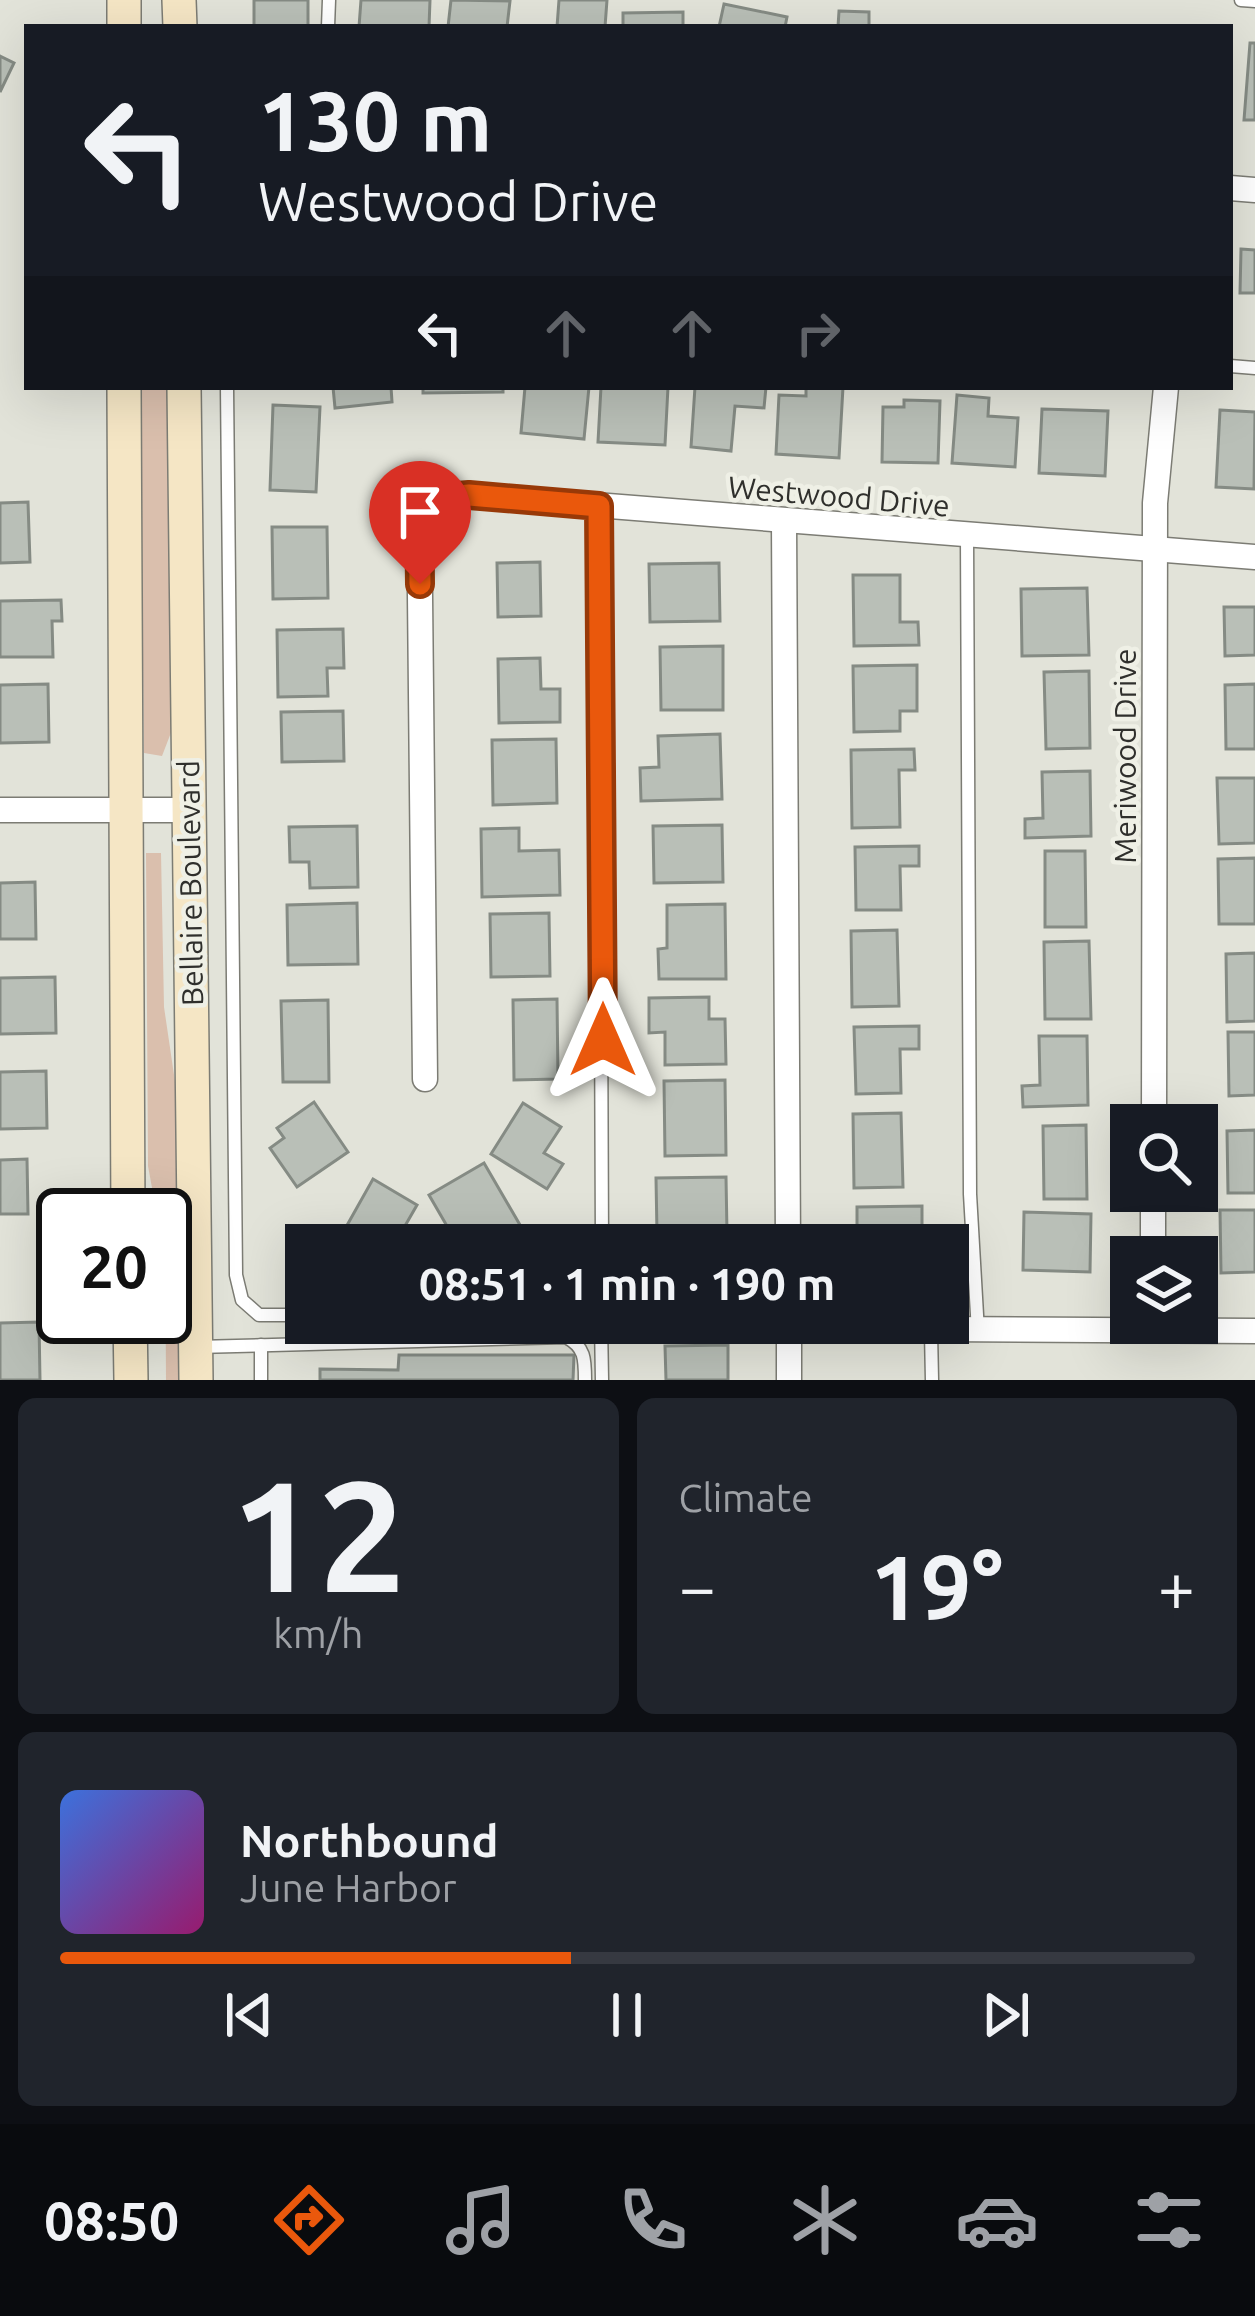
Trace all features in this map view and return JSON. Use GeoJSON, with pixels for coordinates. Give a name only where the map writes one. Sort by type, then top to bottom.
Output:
{"type":"FeatureCollection","features":[{"type":"Feature","properties":{"kind":"main road"},"geometry":{"type":"LineString","coordinates":[[124,390],[128,1188]]}},
{"type":"Feature","properties":{"kind":"main road","name":"Bellaire Boulevard"},"geometry":{"type":"LineString","coordinates":[[184,390],[195,1363]]}},
{"type":"Feature","properties":{"kind":"main road"},"geometry":{"type":"LineString","coordinates":[[130,1344],[131,1380]]}},
{"type":"Feature","properties":{"kind":"street","name":"Meriwood Drive"},"geometry":{"type":"LineString","coordinates":[[1154,1104],[1155,549],[1166,390]]}},
{"type":"Feature","properties":{"kind":"street","name":"Westwood Drive"},"geometry":{"type":"LineString","coordinates":[[425,1079],[419,499],[469,495],[1255,557]]}},
{"type":"Feature","properties":{"kind":"street"},"geometry":{"type":"LineString","coordinates":[[784,521],[788,1224]]}},
{"type":"Feature","properties":{"kind":"street"},"geometry":{"type":"LineString","coordinates":[[0,810],[189,810]]}},
{"type":"Feature","properties":{"kind":"street"},"geometry":{"type":"LineString","coordinates":[[969,1332],[1110,1329]]}},
{"type":"Feature","properties":{"kind":"street"},"geometry":{"type":"LineString","coordinates":[[1218,1330],[1255,1331]]}},
{"type":"Feature","properties":{"kind":"street"},"geometry":{"type":"LineString","coordinates":[[789,1344],[790,1380]]}},
{"type":"Feature","properties":{"kind":"lane"},"geometry":{"type":"LineString","coordinates":[[1241,0],[1255,1]]}},
{"type":"Feature","properties":{"kind":"lane"},"geometry":{"type":"LineString","coordinates":[[227,390],[236,1275],[242,1300],[259,1315],[285,1315]]}},
{"type":"Feature","properties":{"kind":"lane"},"geometry":{"type":"LineString","coordinates":[[599,506],[602,1224]]}},
{"type":"Feature","properties":{"kind":"lane"},"geometry":{"type":"LineString","coordinates":[[968,537],[970,1195],[978,1332]]}},
{"type":"Feature","properties":{"kind":"lane"},"geometry":{"type":"LineString","coordinates":[[195,1363],[261,1345],[566,1337],[578,1344],[585,1357],[585,1380]]}},
{"type":"Feature","properties":{"kind":"lane"},"geometry":{"type":"LineString","coordinates":[[602,1344],[602,1380]]}},
{"type":"Feature","properties":{"kind":"lane"},"geometry":{"type":"LineString","coordinates":[[931,1344],[932,1380]]}},
{"type":"Feature","properties":{"kind":"lane"},"geometry":{"type":"LineString","coordinates":[[261,1345],[261,1380]]}},
{"type":"Feature","properties":{"kind":"shaded area"},"geometry":{"type":"Polygon","coordinates":[[[140,390],[169,390],[172,730],[162,756],[144,753],[140,390]]]}},
{"type":"Feature","properties":{"kind":"shaded area"},"geometry":{"type":"Polygon","coordinates":[[[146,853],[161,853],[164,1007],[178,1102],[179,1188],[152,1188],[148,1166],[146,853]]]}},
{"type":"Feature","properties":{"kind":"shaded area"},"geometry":{"type":"Polygon","coordinates":[[[166,1344],[181,1344],[181,1380],[166,1380],[166,1344]]]}},
{"type":"Feature","properties":{"kind":"building"},"geometry":{"type":"Polygon","coordinates":[[[254,0],[308,0],[308,24],[254,24],[254,0]]]}},
{"type":"Feature","properties":{"kind":"building"},"geometry":{"type":"Polygon","coordinates":[[[361,0],[430,0],[429,24],[359,24],[361,0]]]}},
{"type":"Feature","properties":{"kind":"building"},"geometry":{"type":"Polygon","coordinates":[[[451,0],[510,1],[507,24],[448,24],[451,0]]]}},
{"type":"Feature","properties":{"kind":"building"},"geometry":{"type":"Polygon","coordinates":[[[559,0],[607,0],[605,24],[557,24],[559,0]]]}},
{"type":"Feature","properties":{"kind":"building"},"geometry":{"type":"Polygon","coordinates":[[[724,4],[787,17],[786,24],[720,24],[724,4]]]}},
{"type":"Feature","properties":{"kind":"building"},"geometry":{"type":"Polygon","coordinates":[[[839,11],[869,12],[869,24],[838,24],[839,11]]]}},
{"type":"Feature","properties":{"kind":"building"},"geometry":{"type":"Polygon","coordinates":[[[683,12],[683,24],[623,24],[623,13],[683,12]]]}},
{"type":"Feature","properties":{"kind":"building"},"geometry":{"type":"Polygon","coordinates":[[[1250,43],[1255,43],[1255,120],[1244,120],[1250,43]]]}},
{"type":"Feature","properties":{"kind":"building"},"geometry":{"type":"Polygon","coordinates":[[[0,56],[14,63],[0,92],[0,56]]]}},
{"type":"Feature","properties":{"kind":"building"},"geometry":{"type":"Polygon","coordinates":[[[1241,249],[1255,250],[1255,293],[1240,293],[1241,249]]]}},
{"type":"Feature","properties":{"kind":"building"},"geometry":{"type":"Polygon","coordinates":[[[333,390],[391,390],[392,402],[335,408],[333,390]]]}},
{"type":"Feature","properties":{"kind":"building"},"geometry":{"type":"Polygon","coordinates":[[[423,390],[503,390],[503,392],[423,390]]]}},
{"type":"Feature","properties":{"kind":"building"},"geometry":{"type":"Polygon","coordinates":[[[525,390],[589,390],[584,439],[521,433],[525,390]]]}},
{"type":"Feature","properties":{"kind":"building"},"geometry":{"type":"Polygon","coordinates":[[[601,390],[668,390],[665,445],[598,442],[601,390]]]}},
{"type":"Feature","properties":{"kind":"building"},"geometry":{"type":"Polygon","coordinates":[[[695,390],[766,390],[764,408],[735,406],[731,451],[691,447],[695,390]]]}},
{"type":"Feature","properties":{"kind":"building"},"geometry":{"type":"Polygon","coordinates":[[[806,390],[843,390],[839,458],[776,454],[779,395],[806,396],[806,390]]]}},
{"type":"Feature","properties":{"kind":"building"},"geometry":{"type":"Polygon","coordinates":[[[957,395],[989,398],[988,416],[1018,418],[1015,467],[952,463],[957,395]]]}},
{"type":"Feature","properties":{"kind":"building"},"geometry":{"type":"Polygon","coordinates":[[[904,400],[940,401],[938,463],[882,462],[883,407],[904,407],[904,400]]]}},
{"type":"Feature","properties":{"kind":"building"},"geometry":{"type":"Polygon","coordinates":[[[273,405],[320,407],[316,492],[270,490],[273,405]]]}},
{"type":"Feature","properties":{"kind":"building"},"geometry":{"type":"Polygon","coordinates":[[[1042,409],[1108,411],[1105,476],[1039,473],[1042,409]]]}},
{"type":"Feature","properties":{"kind":"building"},"geometry":{"type":"Polygon","coordinates":[[[1220,410],[1255,412],[1254,489],[1216,487],[1220,410]]]}},
{"type":"Feature","properties":{"kind":"building"},"geometry":{"type":"Polygon","coordinates":[[[28,502],[30,562],[0,563],[0,503],[28,502]]]}},
{"type":"Feature","properties":{"kind":"building"},"geometry":{"type":"Polygon","coordinates":[[[272,527],[327,527],[328,598],[273,599],[272,527]]]}},
{"type":"Feature","properties":{"kind":"building"},"geometry":{"type":"Polygon","coordinates":[[[540,562],[541,616],[498,617],[497,563],[540,562]]]}},
{"type":"Feature","properties":{"kind":"building"},"geometry":{"type":"Polygon","coordinates":[[[719,563],[720,621],[650,622],[649,564],[719,563]]]}},
{"type":"Feature","properties":{"kind":"building"},"geometry":{"type":"Polygon","coordinates":[[[853,575],[900,575],[900,622],[918,622],[919,645],[854,646],[853,575]]]}},
{"type":"Feature","properties":{"kind":"building"},"geometry":{"type":"Polygon","coordinates":[[[1087,588],[1089,655],[1022,656],[1021,589],[1087,588]]]}},
{"type":"Feature","properties":{"kind":"building"},"geometry":{"type":"Polygon","coordinates":[[[61,600],[62,621],[52,621],[53,657],[0,657],[0,601],[61,600]]]}},
{"type":"Feature","properties":{"kind":"building"},"geometry":{"type":"Polygon","coordinates":[[[1224,607],[1255,607],[1255,655],[1225,656],[1224,607]]]}},
{"type":"Feature","properties":{"kind":"building"},"geometry":{"type":"Polygon","coordinates":[[[343,629],[344,668],[327,668],[328,696],[278,697],[277,630],[343,629]]]}},
{"type":"Feature","properties":{"kind":"building"},"geometry":{"type":"Polygon","coordinates":[[[723,646],[723,710],[661,710],[660,647],[723,646]]]}},
{"type":"Feature","properties":{"kind":"building"},"geometry":{"type":"Polygon","coordinates":[[[540,658],[541,689],[560,689],[560,722],[499,723],[498,659],[540,658]]]}},
{"type":"Feature","properties":{"kind":"building"},"geometry":{"type":"Polygon","coordinates":[[[917,665],[917,711],[900,711],[900,731],[854,732],[853,666],[917,665]]]}},
{"type":"Feature","properties":{"kind":"building"},"geometry":{"type":"Polygon","coordinates":[[[1089,671],[1090,748],[1046,749],[1044,672],[1089,671]]]}},
{"type":"Feature","properties":{"kind":"building"},"geometry":{"type":"Polygon","coordinates":[[[48,684],[49,742],[0,743],[0,685],[48,684]]]}},
{"type":"Feature","properties":{"kind":"building"},"geometry":{"type":"Polygon","coordinates":[[[1255,684],[1255,749],[1226,749],[1225,685],[1255,684]]]}},
{"type":"Feature","properties":{"kind":"building"},"geometry":{"type":"Polygon","coordinates":[[[343,711],[344,761],[282,762],[281,712],[343,711]]]}},
{"type":"Feature","properties":{"kind":"building"},"geometry":{"type":"Polygon","coordinates":[[[720,734],[722,799],[641,801],[640,768],[659,767],[658,736],[720,734]]]}},
{"type":"Feature","properties":{"kind":"building"},"geometry":{"type":"Polygon","coordinates":[[[556,739],[557,803],[493,805],[492,740],[556,739]]]}},
{"type":"Feature","properties":{"kind":"building"},"geometry":{"type":"Polygon","coordinates":[[[914,749],[915,770],[899,770],[900,827],[852,828],[851,750],[914,749]]]}},
{"type":"Feature","properties":{"kind":"building"},"geometry":{"type":"Polygon","coordinates":[[[1090,771],[1091,836],[1025,838],[1025,819],[1043,818],[1042,772],[1090,771]]]}},
{"type":"Feature","properties":{"kind":"building"},"geometry":{"type":"Polygon","coordinates":[[[1217,778],[1255,778],[1255,843],[1219,844],[1217,778]]]}},
{"type":"Feature","properties":{"kind":"building"},"geometry":{"type":"Polygon","coordinates":[[[722,825],[723,882],[654,883],[653,826],[722,825]]]}},
{"type":"Feature","properties":{"kind":"building"},"geometry":{"type":"Polygon","coordinates":[[[357,826],[358,887],[310,888],[309,862],[290,862],[289,827],[357,826]]]}},
{"type":"Feature","properties":{"kind":"building"},"geometry":{"type":"Polygon","coordinates":[[[519,828],[519,851],[559,850],[560,895],[482,897],[481,829],[519,828]]]}},
{"type":"Feature","properties":{"kind":"building"},"geometry":{"type":"Polygon","coordinates":[[[919,846],[919,866],[900,866],[901,910],[856,910],[855,847],[919,846]]]}},
{"type":"Feature","properties":{"kind":"building"},"geometry":{"type":"Polygon","coordinates":[[[1045,851],[1085,851],[1086,927],[1045,927],[1045,851]]]}},
{"type":"Feature","properties":{"kind":"building"},"geometry":{"type":"Polygon","coordinates":[[[1255,858],[1255,924],[1219,924],[1218,859],[1255,858]]]}},
{"type":"Feature","properties":{"kind":"building"},"geometry":{"type":"Polygon","coordinates":[[[35,882],[36,939],[0,939],[0,883],[35,882]]]}},
{"type":"Feature","properties":{"kind":"building"},"geometry":{"type":"Polygon","coordinates":[[[357,903],[358,964],[288,965],[287,905],[357,903]]]}},
{"type":"Feature","properties":{"kind":"building"},"geometry":{"type":"Polygon","coordinates":[[[725,904],[726,979],[659,979],[658,949],[667,948],[667,905],[725,904]]]}},
{"type":"Feature","properties":{"kind":"building"},"geometry":{"type":"Polygon","coordinates":[[[549,913],[550,976],[491,977],[490,914],[549,913]]]}},
{"type":"Feature","properties":{"kind":"building"},"geometry":{"type":"Polygon","coordinates":[[[897,930],[899,1006],[852,1007],[851,931],[897,930]]]}},
{"type":"Feature","properties":{"kind":"building"},"geometry":{"type":"Polygon","coordinates":[[[1089,941],[1091,1019],[1045,1019],[1044,942],[1089,941]]]}},
{"type":"Feature","properties":{"kind":"building"},"geometry":{"type":"Polygon","coordinates":[[[1255,953],[1255,1021],[1227,1022],[1226,954],[1255,953]]]}},
{"type":"Feature","properties":{"kind":"building"},"geometry":{"type":"Polygon","coordinates":[[[55,977],[56,1033],[0,1034],[0,978],[55,977]]]}},
{"type":"Feature","properties":{"kind":"building"},"geometry":{"type":"Polygon","coordinates":[[[709,997],[709,1019],[725,1019],[726,1064],[665,1065],[665,1032],[649,1033],[649,998],[709,997]]]}},
{"type":"Feature","properties":{"kind":"building"},"geometry":{"type":"Polygon","coordinates":[[[557,999],[558,1079],[514,1080],[513,1000],[557,999]]]}},
{"type":"Feature","properties":{"kind":"building"},"geometry":{"type":"Polygon","coordinates":[[[328,1000],[329,1082],[283,1082],[281,1001],[328,1000]]]}},
{"type":"Feature","properties":{"kind":"building"},"geometry":{"type":"Polygon","coordinates":[[[919,1026],[919,1049],[900,1049],[901,1093],[856,1094],[854,1027],[919,1026]]]}},
{"type":"Feature","properties":{"kind":"building"},"geometry":{"type":"Polygon","coordinates":[[[1228,1032],[1255,1032],[1255,1095],[1229,1096],[1228,1032]]]}},
{"type":"Feature","properties":{"kind":"building"},"geometry":{"type":"Polygon","coordinates":[[[1039,1036],[1087,1036],[1088,1105],[1023,1107],[1022,1086],[1040,1085],[1039,1036]]]}},
{"type":"Feature","properties":{"kind":"building"},"geometry":{"type":"Polygon","coordinates":[[[46,1071],[47,1128],[0,1129],[0,1072],[46,1071]]]}},
{"type":"Feature","properties":{"kind":"building"},"geometry":{"type":"Polygon","coordinates":[[[725,1080],[726,1155],[665,1156],[664,1081],[725,1080]]]}},
{"type":"Feature","properties":{"kind":"building"},"geometry":{"type":"Polygon","coordinates":[[[314,1102],[348,1152],[297,1187],[270,1148],[284,1138],[277,1128],[314,1102]]]}},
{"type":"Feature","properties":{"kind":"building"},"geometry":{"type":"Polygon","coordinates":[[[523,1103],[561,1127],[544,1153],[563,1164],[547,1189],[491,1154],[523,1103]]]}},
{"type":"Feature","properties":{"kind":"building"},"geometry":{"type":"Polygon","coordinates":[[[901,1113],[903,1187],[854,1188],[853,1114],[901,1113]]]}},
{"type":"Feature","properties":{"kind":"building"},"geometry":{"type":"Polygon","coordinates":[[[1086,1125],[1087,1199],[1044,1199],[1043,1126],[1086,1125]]]}},
{"type":"Feature","properties":{"kind":"building"},"geometry":{"type":"Polygon","coordinates":[[[1255,1130],[1255,1193],[1228,1193],[1227,1131],[1255,1130]]]}},
{"type":"Feature","properties":{"kind":"building"},"geometry":{"type":"Polygon","coordinates":[[[27,1159],[28,1214],[0,1214],[0,1160],[27,1159]]]}},
{"type":"Feature","properties":{"kind":"building"},"geometry":{"type":"Polygon","coordinates":[[[484,1163],[519,1224],[446,1224],[429,1195],[484,1163]]]}},
{"type":"Feature","properties":{"kind":"building"},"geometry":{"type":"Polygon","coordinates":[[[726,1177],[727,1224],[657,1224],[656,1178],[726,1177]]]}},
{"type":"Feature","properties":{"kind":"building"},"geometry":{"type":"Polygon","coordinates":[[[373,1179],[417,1205],[406,1224],[348,1224],[373,1179]]]}},
{"type":"Feature","properties":{"kind":"building"},"geometry":{"type":"Polygon","coordinates":[[[922,1206],[922,1224],[857,1224],[857,1207],[922,1206]]]}},
{"type":"Feature","properties":{"kind":"building"},"geometry":{"type":"Polygon","coordinates":[[[1220,1210],[1255,1210],[1255,1272],[1221,1273],[1220,1210]]]}},
{"type":"Feature","properties":{"kind":"building"},"geometry":{"type":"Polygon","coordinates":[[[1024,1212],[1091,1214],[1090,1272],[1023,1270],[1024,1212]]]}},
{"type":"Feature","properties":{"kind":"building"},"geometry":{"type":"Polygon","coordinates":[[[36,1322],[40,1380],[0,1380],[0,1323],[36,1322]]]}},
{"type":"Feature","properties":{"kind":"building"},"geometry":{"type":"Polygon","coordinates":[[[728,1345],[728,1380],[666,1380],[665,1346],[728,1345]]]}},
{"type":"Feature","properties":{"kind":"building"},"geometry":{"type":"Polygon","coordinates":[[[399,1355],[574,1355],[573,1380],[320,1380],[320,1369],[398,1370],[399,1355]]]}},
{"type":"Feature","properties":{"kind":"route"},"geometry":{"type":"LineString","coordinates":[[420,584],[419,499],[469,495],[599,506],[603,1040]]}}]}
